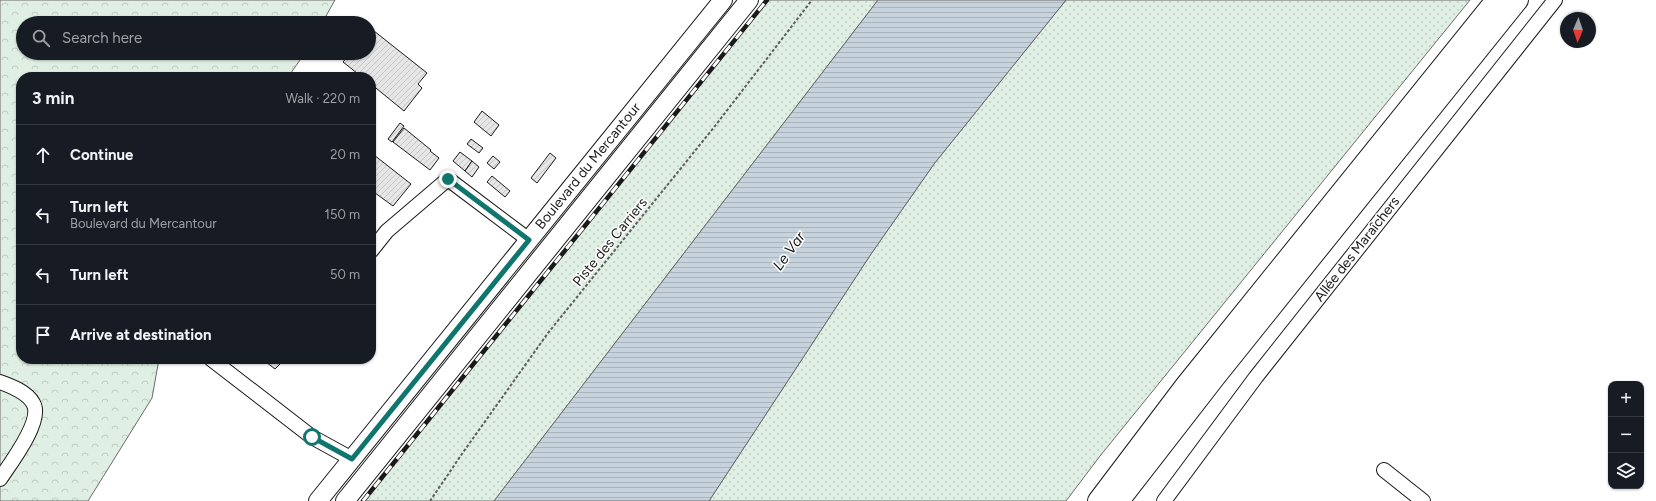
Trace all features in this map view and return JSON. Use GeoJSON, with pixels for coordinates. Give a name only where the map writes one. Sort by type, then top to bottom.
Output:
{"type":"FeatureCollection","features":[{"type":"Feature","properties":{"kind":"highway"},"geometry":{"type":"LineString","coordinates":[[1098,501],[1185,386],[1496,0]]}},
{"type":"Feature","properties":{"kind":"highway"},"geometry":{"type":"LineString","coordinates":[[1119,501],[1216,376],[1518,0]]}},
{"type":"Feature","properties":{"kind":"main road","name":"Boulevard du Mercantour"},"geometry":{"type":"LineString","coordinates":[[318,501],[723,0]]}},
{"type":"Feature","properties":{"kind":"main road","name":"Boulevard du Mercantour"},"geometry":{"type":"LineString","coordinates":[[345,501],[749,0]]}},
{"type":"Feature","properties":{"kind":"street","name":"Allée des Maraîchers"},"geometry":{"type":"LineString","coordinates":[[1164,501],[1261,371],[1555,0]]}},
{"type":"Feature","properties":{"kind":"street"},"geometry":{"type":"LineString","coordinates":[[376,245],[388,231],[448,179],[529,240]]}},
{"type":"Feature","properties":{"kind":"street"},"geometry":{"type":"LineString","coordinates":[[217,364],[312,437],[352,459]]}},
{"type":"Feature","properties":{"kind":"street"},"geometry":{"type":"LineString","coordinates":[[0,382],[12,386],[26,395],[34,403],[36,414],[32,428],[0,479]]}},
{"type":"Feature","properties":{"kind":"street"},"geometry":{"type":"LineString","coordinates":[[1384,470],[1423,501]]}},
{"type":"Feature","properties":{"kind":"path","name":"Piste des Carriers"},"geometry":{"type":"LineString","coordinates":[[430,501],[548,334],[696,150],[812,0]]}},
{"type":"Feature","properties":{"kind":"green space"},"geometry":{"type":"Polygon","coordinates":[[[0,0],[335,0],[326,16],[16,16],[16,60],[300,60],[292,72],[16,72],[16,364],[158,364],[152,398],[88,501],[0,501],[0,0]]]}},
{"type":"Feature","properties":{"kind":"green space"},"geometry":{"type":"Polygon","coordinates":[[[767,0],[878,0],[494,501],[363,501],[767,0]]]}},
{"type":"Feature","properties":{"kind":"green space"},"geometry":{"type":"Polygon","coordinates":[[[1066,0],[1470,0],[1100,456],[1066,501],[709,501],[871,254],[934,164],[1066,0]]]}},
{"type":"Feature","properties":{"kind":"water","name":"Le Var"},"geometry":{"type":"Polygon","coordinates":[[[878,0],[1066,0],[934,164],[871,254],[709,501],[494,501],[878,0]]]}},
{"type":"Feature","properties":{"kind":"building"},"geometry":{"type":"Polygon","coordinates":[[[376,33],[427,73],[418,84],[422,88],[404,111],[376,88],[376,72],[356,72],[343,62],[345,60],[376,60],[376,33]]]}},
{"type":"Feature","properties":{"kind":"building"},"geometry":{"type":"Polygon","coordinates":[[[482,111],[499,125],[491,136],[474,122],[482,111]]]}},
{"type":"Feature","properties":{"kind":"building"},"geometry":{"type":"Polygon","coordinates":[[[400,123],[404,126],[392,142],[388,139],[400,123]]]}},
{"type":"Feature","properties":{"kind":"building"},"geometry":{"type":"Polygon","coordinates":[[[404,128],[439,158],[430,170],[393,142],[404,128]]]}},
{"type":"Feature","properties":{"kind":"building"},"geometry":{"type":"Polygon","coordinates":[[[471,139],[483,148],[479,153],[467,144],[471,139]]]}},
{"type":"Feature","properties":{"kind":"building"},"geometry":{"type":"Polygon","coordinates":[[[460,152],[472,161],[465,171],[453,161],[460,152]]]}},
{"type":"Feature","properties":{"kind":"building"},"geometry":{"type":"Polygon","coordinates":[[[550,153],[556,158],[537,183],[531,178],[550,153]]]}},
{"type":"Feature","properties":{"kind":"building"},"geometry":{"type":"Polygon","coordinates":[[[493,156],[500,162],[494,169],[487,163],[493,156]]]}},
{"type":"Feature","properties":{"kind":"building"},"geometry":{"type":"Polygon","coordinates":[[[376,157],[411,184],[393,206],[376,194],[376,157]]]}},
{"type":"Feature","properties":{"kind":"building"},"geometry":{"type":"Polygon","coordinates":[[[472,161],[479,167],[472,177],[465,171],[472,161]]]}},
{"type":"Feature","properties":{"kind":"building"},"geometry":{"type":"Polygon","coordinates":[[[492,176],[510,191],[505,197],[487,182],[492,176]]]}},
{"type":"Feature","properties":{"kind":"building"},"geometry":{"type":"Polygon","coordinates":[[[268,364],[280,364],[275,369],[268,364]]]}},
{"type":"Feature","properties":{"kind":"railway"},"geometry":{"type":"LineString","coordinates":[[363,501],[767,0]]}},
{"type":"Feature","properties":{"kind":"route"},"geometry":{"type":"LineString","coordinates":[[312,437],[352,459],[529,240],[448,179]]}}]}
